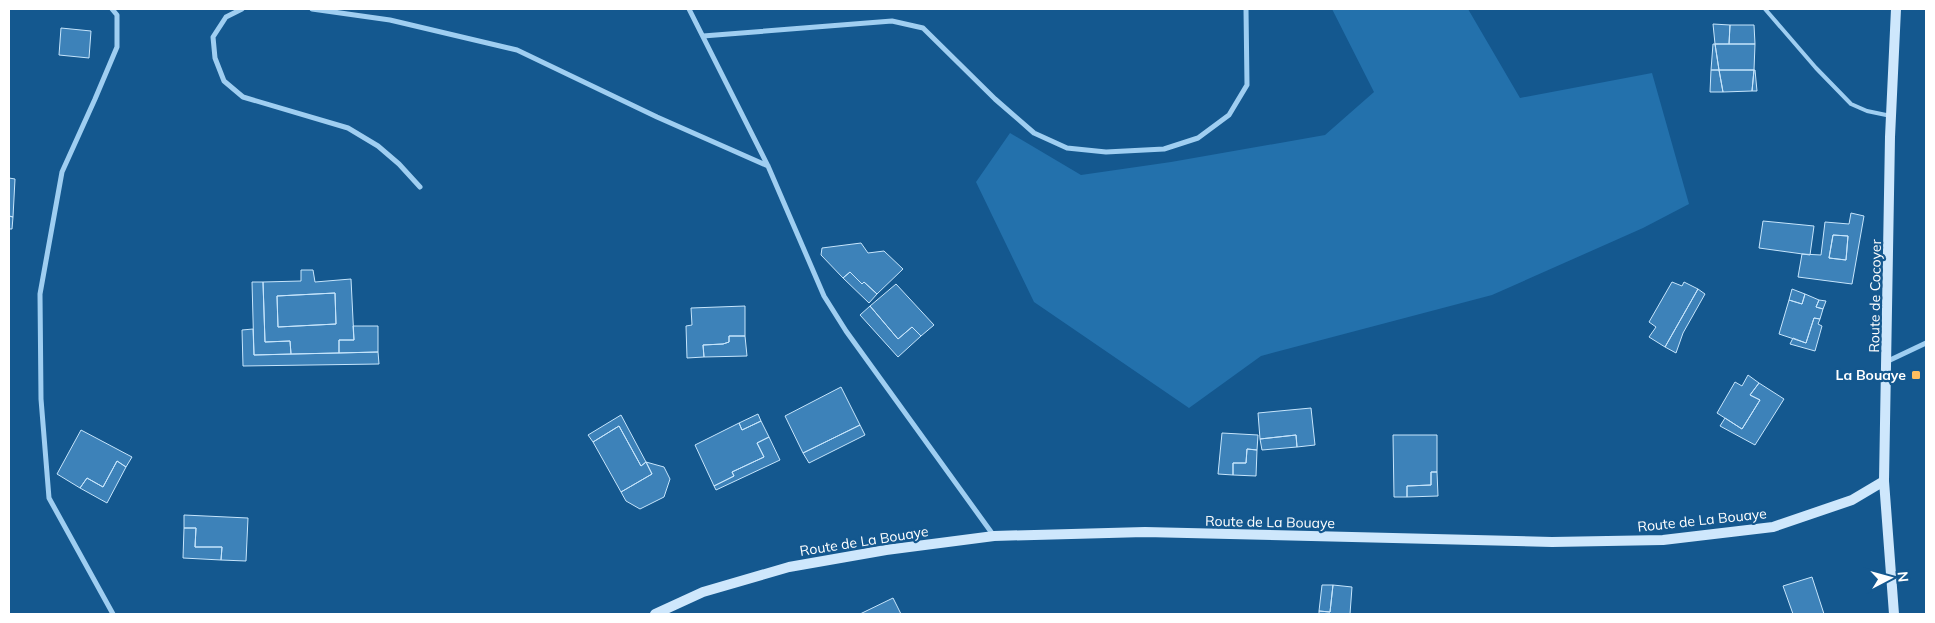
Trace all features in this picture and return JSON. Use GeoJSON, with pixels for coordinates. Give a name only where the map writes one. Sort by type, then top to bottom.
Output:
{"type":"FeatureCollection","features":[{"type":"Feature","properties":{"kind":"main road","name":"Route de Cocoyer"},"geometry":{"type":"LineString","coordinates":[[1894,614],[1884,481],[1888,360],[1891,116],[1896,9]]}},
{"type":"Feature","properties":{"kind":"main road","name":"Route de La Bouaye"},"geometry":{"type":"LineString","coordinates":[[655,614],[703,592],[789,567],[886,550],[994,536],[1146,532],[1552,542],[1663,540],[1773,527],[1852,500],[1884,481]]}},
{"type":"Feature","properties":{"kind":"street"},"geometry":{"type":"LineString","coordinates":[[112,9],[117,15],[117,47],[62,172],[40,294],[41,399],[49,498],[113,614]]}},
{"type":"Feature","properties":{"kind":"street"},"geometry":{"type":"LineString","coordinates":[[242,9],[226,17],[214,37],[215,58],[224,81],[243,97],[348,128],[378,146],[399,164],[420,187]]}},
{"type":"Feature","properties":{"kind":"street"},"geometry":{"type":"LineString","coordinates":[[312,9],[390,20],[517,50],[657,117],[768,166]]}},
{"type":"Feature","properties":{"kind":"street"},"geometry":{"type":"LineString","coordinates":[[689,9],[768,166],[824,296],[846,331],[994,536]]}},
{"type":"Feature","properties":{"kind":"street"},"geometry":{"type":"LineString","coordinates":[[703,36],[892,21],[924,28],[995,99],[1034,133],[1068,148],[1106,152],[1164,149],[1198,138],[1229,115],[1247,85],[1246,9]]}},
{"type":"Feature","properties":{"kind":"street"},"geometry":{"type":"LineString","coordinates":[[1888,360],[1926,343]]}},
{"type":"Feature","properties":{"kind":"lane"},"geometry":{"type":"LineString","coordinates":[[1766,9],[1816,68],[1851,104],[1867,111],[1891,116]]}},
{"type":"Feature","properties":{"kind":"shaded area"},"geometry":{"type":"Polygon","coordinates":[[[1332,9],[1468,9],[1520,98],[1652,73],[1689,204],[1643,228],[1492,295],[1261,356],[1189,408],[1034,302],[976,182],[1010,133],[1081,175],[1171,162],[1325,135],[1374,92],[1332,9]]]}},
{"type":"Feature","properties":{"kind":"building"},"geometry":{"type":"Polygon","coordinates":[[[1713,24],[1730,25],[1729,44],[1715,44],[1713,24]]]}},
{"type":"Feature","properties":{"kind":"building"},"geometry":{"type":"Polygon","coordinates":[[[1730,25],[1754,25],[1755,44],[1729,44],[1730,25]]]}},
{"type":"Feature","properties":{"kind":"building"},"geometry":{"type":"Polygon","coordinates":[[[61,28],[91,31],[89,58],[59,55],[61,28]]]}},
{"type":"Feature","properties":{"kind":"building"},"geometry":{"type":"Polygon","coordinates":[[[1713,44],[1715,44],[1719,70],[1711,70],[1713,44]]]}},
{"type":"Feature","properties":{"kind":"building"},"geometry":{"type":"Polygon","coordinates":[[[1715,44],[1755,44],[1754,70],[1719,70],[1715,44]]]}},
{"type":"Feature","properties":{"kind":"building"},"geometry":{"type":"Polygon","coordinates":[[[1711,70],[1719,70],[1723,92],[1710,92],[1711,70]]]}},
{"type":"Feature","properties":{"kind":"building"},"geometry":{"type":"Polygon","coordinates":[[[1719,70],[1754,70],[1752,91],[1723,92],[1719,70]]]}},
{"type":"Feature","properties":{"kind":"building"},"geometry":{"type":"Polygon","coordinates":[[[1755,70],[1757,91],[1752,91],[1755,70]]]}},
{"type":"Feature","properties":{"kind":"building"},"geometry":{"type":"Polygon","coordinates":[[[9,178],[15,179],[13,217],[9,216],[9,178]]]}},
{"type":"Feature","properties":{"kind":"building"},"geometry":{"type":"Polygon","coordinates":[[[1851,213],[1864,216],[1852,284],[1798,277],[1802,254],[1821,255],[1825,222],[1849,224],[1851,213]],[[1833,235],[1829,258],[1846,260],[1848,236],[1833,235]]]}},
{"type":"Feature","properties":{"kind":"building"},"geometry":{"type":"Polygon","coordinates":[[[9,216],[13,217],[12,229],[9,229],[9,216]]]}},
{"type":"Feature","properties":{"kind":"building"},"geometry":{"type":"Polygon","coordinates":[[[1763,221],[1814,226],[1810,255],[1759,248],[1763,221]]]}},
{"type":"Feature","properties":{"kind":"building"},"geometry":{"type":"Polygon","coordinates":[[[1833,235],[1848,236],[1846,260],[1829,258],[1833,235]]]}},
{"type":"Feature","properties":{"kind":"building"},"geometry":{"type":"Polygon","coordinates":[[[861,243],[868,253],[884,251],[903,269],[877,294],[864,282],[862,284],[850,272],[843,278],[821,255],[822,248],[861,243]]]}},
{"type":"Feature","properties":{"kind":"building"},"geometry":{"type":"Polygon","coordinates":[[[301,270],[313,270],[315,282],[351,279],[354,340],[339,340],[339,353],[291,354],[290,341],[265,342],[263,282],[301,281],[301,270]],[[335,293],[277,296],[278,327],[336,324],[335,293]]]}},
{"type":"Feature","properties":{"kind":"building"},"geometry":{"type":"Polygon","coordinates":[[[850,272],[862,284],[864,282],[877,294],[869,303],[843,278],[850,272]]]}},
{"type":"Feature","properties":{"kind":"building"},"geometry":{"type":"Polygon","coordinates":[[[252,282],[263,282],[265,342],[290,341],[291,354],[254,355],[252,282]]]}},
{"type":"Feature","properties":{"kind":"building"},"geometry":{"type":"Polygon","coordinates":[[[1672,282],[1682,286],[1684,282],[1698,289],[1665,347],[1649,337],[1656,327],[1649,322],[1672,282]]]}},
{"type":"Feature","properties":{"kind":"building"},"geometry":{"type":"Polygon","coordinates":[[[896,284],[934,325],[921,336],[912,327],[898,339],[870,306],[896,284]]]}},
{"type":"Feature","properties":{"kind":"building"},"geometry":{"type":"Polygon","coordinates":[[[1698,289],[1705,294],[1683,333],[1676,353],[1665,347],[1698,289]]]}},
{"type":"Feature","properties":{"kind":"building"},"geometry":{"type":"Polygon","coordinates":[[[1792,289],[1805,294],[1802,304],[1789,300],[1792,289]]]}},
{"type":"Feature","properties":{"kind":"building"},"geometry":{"type":"Polygon","coordinates":[[[335,293],[336,324],[278,327],[277,296],[335,293]]]}},
{"type":"Feature","properties":{"kind":"building"},"geometry":{"type":"Polygon","coordinates":[[[1805,294],[1819,300],[1816,307],[1823,309],[1820,319],[1814,318],[1806,343],[1779,334],[1789,300],[1802,304],[1805,294]]]}},
{"type":"Feature","properties":{"kind":"building"},"geometry":{"type":"Polygon","coordinates":[[[1819,300],[1826,301],[1823,309],[1816,307],[1819,300]]]}},
{"type":"Feature","properties":{"kind":"building"},"geometry":{"type":"Polygon","coordinates":[[[745,306],[745,336],[729,336],[729,342],[703,345],[704,357],[687,358],[686,326],[692,325],[691,308],[745,306]]]}},
{"type":"Feature","properties":{"kind":"building"},"geometry":{"type":"Polygon","coordinates":[[[870,306],[898,339],[912,327],[921,336],[898,357],[860,315],[870,306]]]}},
{"type":"Feature","properties":{"kind":"building"},"geometry":{"type":"Polygon","coordinates":[[[1814,318],[1820,319],[1818,324],[1822,326],[1815,351],[1790,344],[1793,338],[1806,343],[1814,318]]]}},
{"type":"Feature","properties":{"kind":"building"},"geometry":{"type":"Polygon","coordinates":[[[353,326],[378,326],[378,352],[339,353],[339,340],[354,340],[353,326]]]}},
{"type":"Feature","properties":{"kind":"building"},"geometry":{"type":"Polygon","coordinates":[[[253,329],[254,355],[378,352],[379,364],[243,366],[242,330],[253,329]]]}},
{"type":"Feature","properties":{"kind":"building"},"geometry":{"type":"Polygon","coordinates":[[[729,336],[745,336],[747,356],[704,357],[703,345],[729,342],[729,336]]]}},
{"type":"Feature","properties":{"kind":"building"},"geometry":{"type":"Polygon","coordinates":[[[1748,375],[1759,383],[1750,395],[1760,400],[1742,429],[1717,413],[1735,382],[1742,386],[1748,375]]]}},
{"type":"Feature","properties":{"kind":"building"},"geometry":{"type":"Polygon","coordinates":[[[1759,383],[1784,399],[1755,445],[1720,426],[1725,418],[1742,429],[1760,400],[1750,395],[1759,383]]]}},
{"type":"Feature","properties":{"kind":"building"},"geometry":{"type":"Polygon","coordinates":[[[841,387],[860,425],[803,453],[785,416],[841,387]]]}},
{"type":"Feature","properties":{"kind":"building"},"geometry":{"type":"Polygon","coordinates":[[[1311,408],[1315,445],[1297,447],[1296,435],[1260,439],[1258,413],[1311,408]]]}},
{"type":"Feature","properties":{"kind":"building"},"geometry":{"type":"Polygon","coordinates":[[[758,414],[761,421],[742,430],[739,423],[758,414]]]}},
{"type":"Feature","properties":{"kind":"building"},"geometry":{"type":"Polygon","coordinates":[[[621,415],[646,462],[641,466],[619,426],[593,442],[588,435],[621,415]]]}},
{"type":"Feature","properties":{"kind":"building"},"geometry":{"type":"Polygon","coordinates":[[[761,421],[769,437],[757,443],[764,457],[732,472],[734,476],[714,486],[695,445],[739,423],[742,430],[761,421]]]}},
{"type":"Feature","properties":{"kind":"building"},"geometry":{"type":"Polygon","coordinates":[[[860,425],[865,435],[809,463],[803,453],[860,425]]]}},
{"type":"Feature","properties":{"kind":"building"},"geometry":{"type":"Polygon","coordinates":[[[619,426],[641,466],[646,462],[652,474],[621,492],[593,442],[619,426]]]}},
{"type":"Feature","properties":{"kind":"building"},"geometry":{"type":"Polygon","coordinates":[[[81,430],[132,457],[126,467],[117,461],[103,487],[87,478],[80,488],[57,474],[81,430]]]}},
{"type":"Feature","properties":{"kind":"building"},"geometry":{"type":"Polygon","coordinates":[[[1222,433],[1258,435],[1257,450],[1247,449],[1246,463],[1233,463],[1233,475],[1218,474],[1222,433]]]}},
{"type":"Feature","properties":{"kind":"building"},"geometry":{"type":"Polygon","coordinates":[[[1296,435],[1297,447],[1262,450],[1260,439],[1296,435]]]}},
{"type":"Feature","properties":{"kind":"building"},"geometry":{"type":"Polygon","coordinates":[[[1393,435],[1437,435],[1437,472],[1431,472],[1431,485],[1407,486],[1407,497],[1394,497],[1393,435]]]}},
{"type":"Feature","properties":{"kind":"building"},"geometry":{"type":"Polygon","coordinates":[[[769,437],[780,460],[716,490],[714,486],[734,476],[732,472],[764,457],[757,443],[769,437]]]}},
{"type":"Feature","properties":{"kind":"building"},"geometry":{"type":"Polygon","coordinates":[[[1247,449],[1257,450],[1256,476],[1233,475],[1233,463],[1246,463],[1247,449]]]}},
{"type":"Feature","properties":{"kind":"building"},"geometry":{"type":"Polygon","coordinates":[[[117,461],[126,467],[107,503],[80,488],[87,478],[103,487],[117,461]]]}},
{"type":"Feature","properties":{"kind":"building"},"geometry":{"type":"Polygon","coordinates":[[[646,462],[664,467],[670,479],[664,497],[640,509],[626,501],[621,492],[652,474],[646,462]]]}},
{"type":"Feature","properties":{"kind":"building"},"geometry":{"type":"Polygon","coordinates":[[[1431,472],[1437,472],[1438,496],[1407,497],[1407,486],[1431,485],[1431,472]]]}},
{"type":"Feature","properties":{"kind":"building"},"geometry":{"type":"Polygon","coordinates":[[[184,515],[248,518],[246,561],[221,560],[222,547],[195,547],[196,528],[184,528],[184,515]]]}},
{"type":"Feature","properties":{"kind":"building"},"geometry":{"type":"Polygon","coordinates":[[[184,528],[196,528],[195,547],[222,547],[221,560],[183,558],[184,528]]]}},
{"type":"Feature","properties":{"kind":"building"},"geometry":{"type":"Polygon","coordinates":[[[1812,577],[1824,614],[1793,614],[1783,586],[1812,577]]]}},
{"type":"Feature","properties":{"kind":"building"},"geometry":{"type":"Polygon","coordinates":[[[1322,585],[1333,585],[1330,612],[1319,611],[1322,585]]]}},
{"type":"Feature","properties":{"kind":"building"},"geometry":{"type":"Polygon","coordinates":[[[1333,585],[1352,587],[1350,614],[1319,614],[1319,611],[1330,612],[1333,585]]]}},
{"type":"Feature","properties":{"kind":"building"},"geometry":{"type":"Polygon","coordinates":[[[893,598],[901,614],[860,614],[893,598]]]}},
{"type":"Feature","properties":{"kind":"place","name":"La Bouaye"},"geometry":{"type":"Point","coordinates":[1916,375]}}]}
